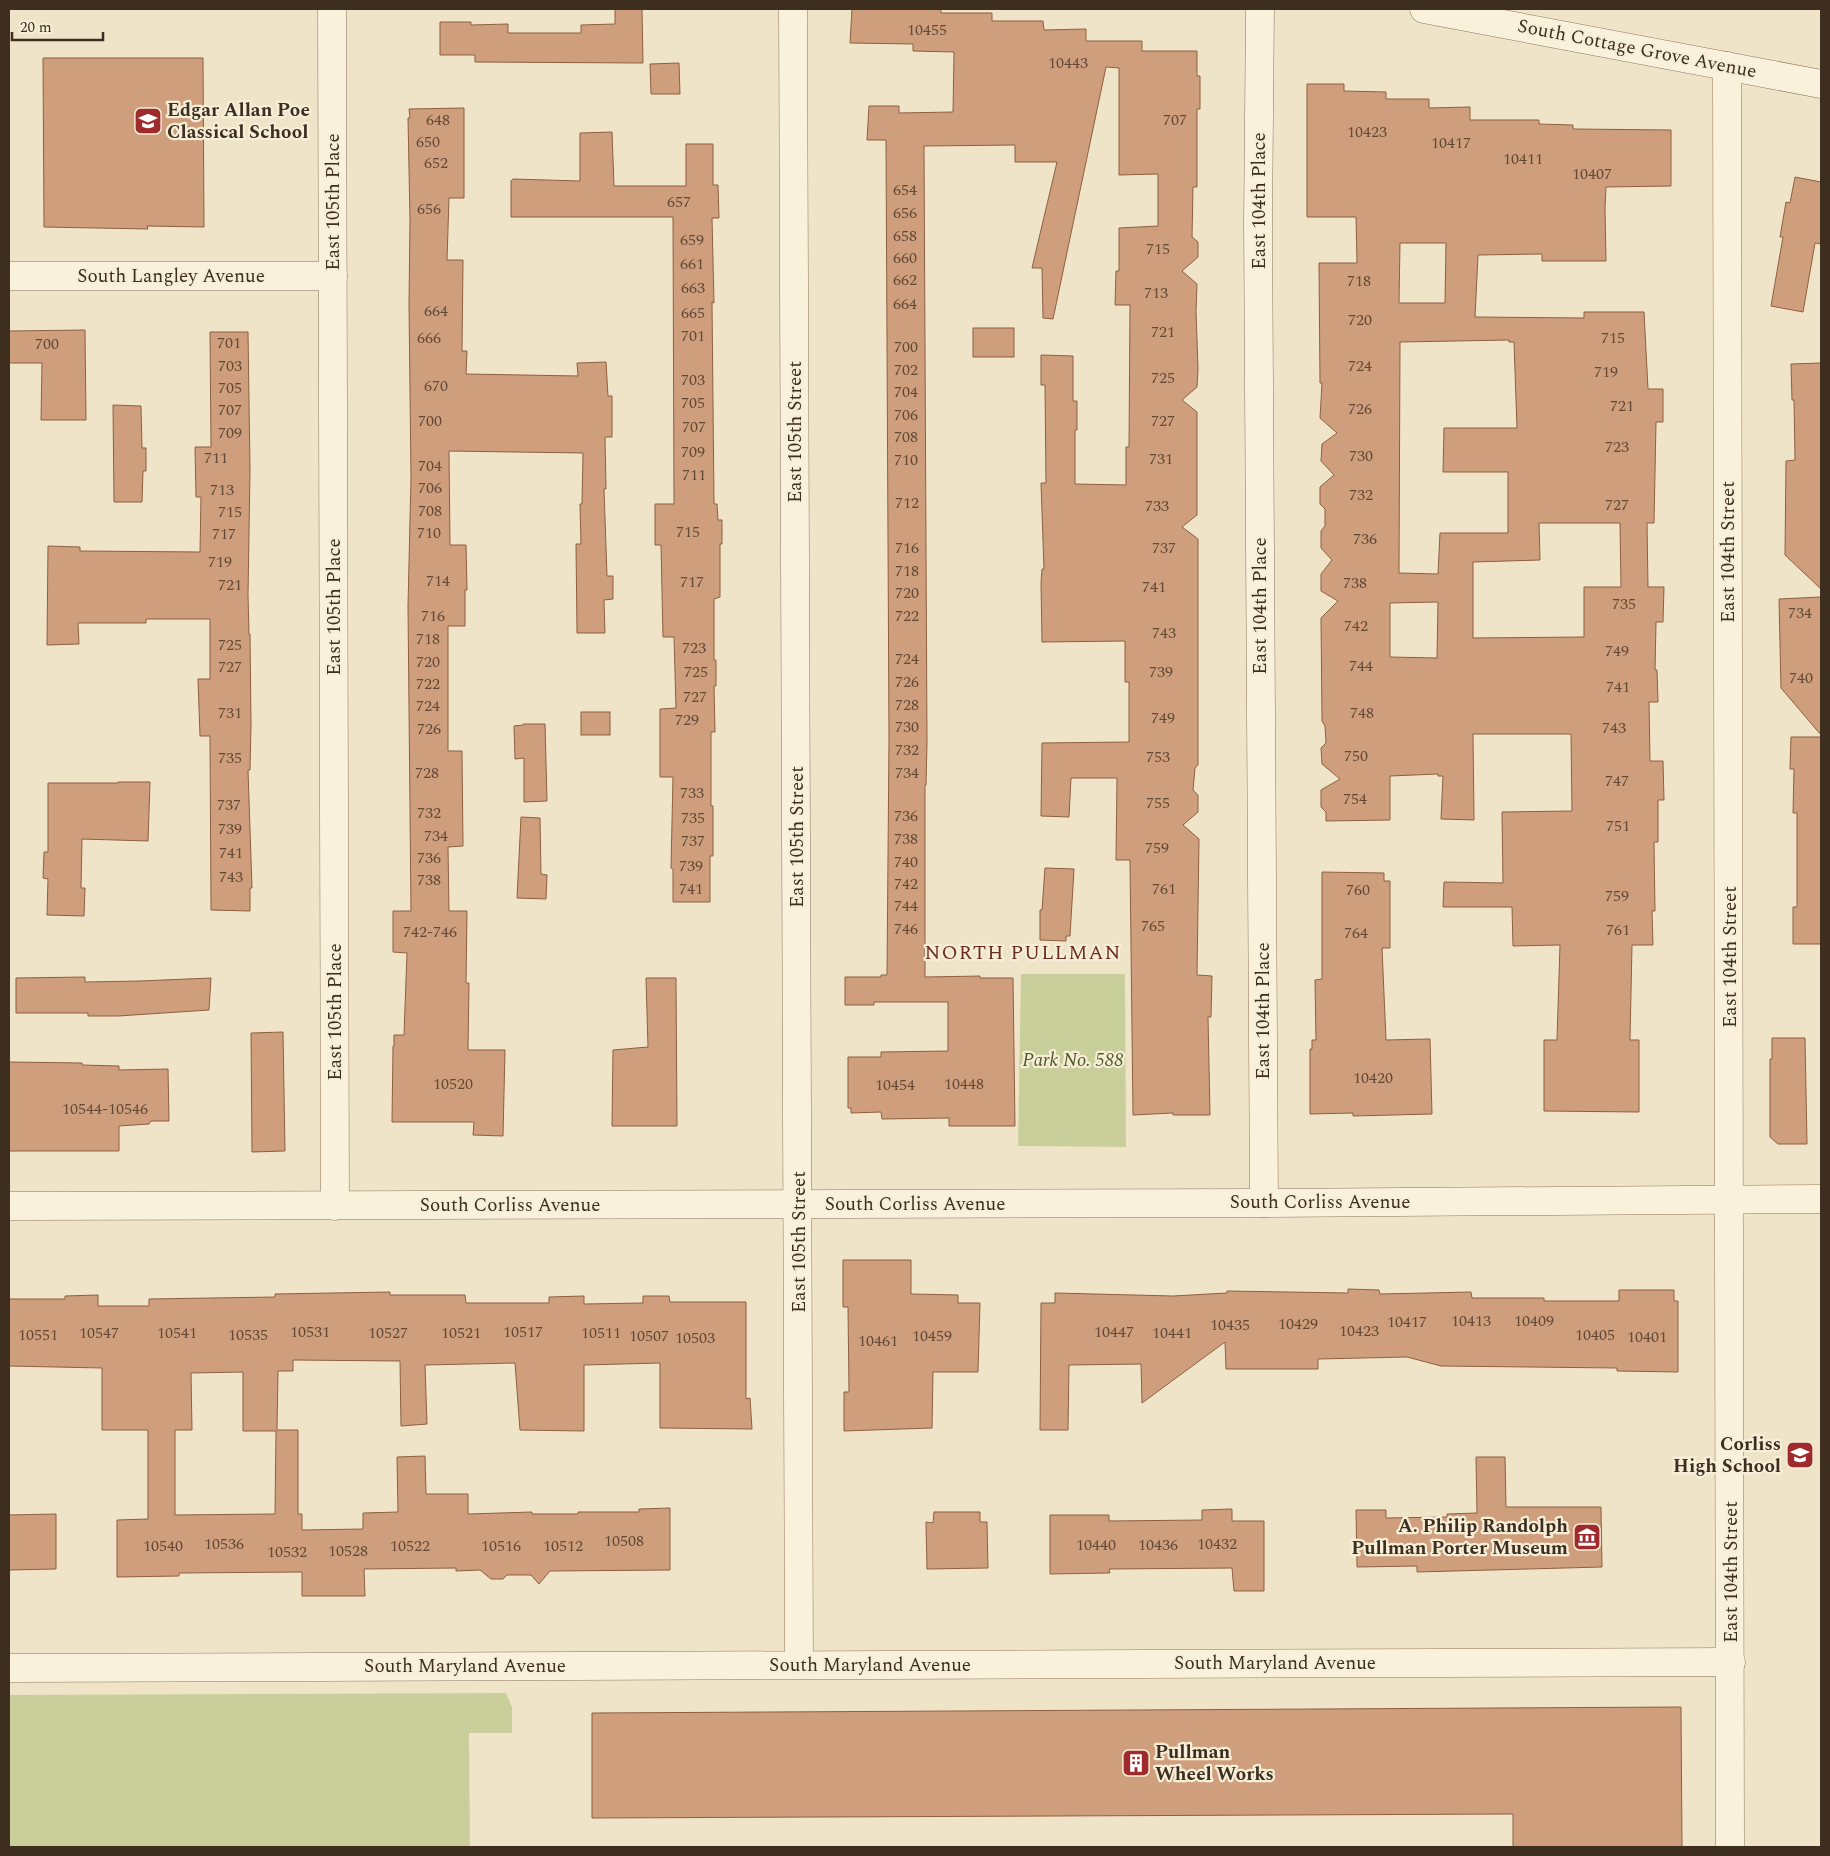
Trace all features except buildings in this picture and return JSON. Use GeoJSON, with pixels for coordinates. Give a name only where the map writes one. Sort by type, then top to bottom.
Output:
{"type":"FeatureCollection","features":[{"type":"Feature","properties":{"kind":"street","name":"East 105th Place"},"geometry":{"type":"LineString","coordinates":[[332,9],[335,1206]]}},
{"type":"Feature","properties":{"kind":"street","name":"East 105th Street"},"geometry":{"type":"LineString","coordinates":[[793,9],[799,1204],[799,1665]]}},
{"type":"Feature","properties":{"kind":"street","name":"East 104th Place"},"geometry":{"type":"LineString","coordinates":[[1260,9],[1258,233],[1264,1203]]}},
{"type":"Feature","properties":{"kind":"street","name":"South Cottage Grove Avenue"},"geometry":{"type":"LineString","coordinates":[[1424,9],[1821,84]]}},
{"type":"Feature","properties":{"kind":"street","name":"East 104th Street"},"geometry":{"type":"LineString","coordinates":[[1727,66],[1730,1847]]}},
{"type":"Feature","properties":{"kind":"street","name":"South Langley Avenue"},"geometry":{"type":"LineString","coordinates":[[9,276],[333,276]]}},
{"type":"Feature","properties":{"kind":"street","name":"South Corliss Avenue"},"geometry":{"type":"LineString","coordinates":[[9,1206],[1264,1203],[1821,1199]]}},
{"type":"Feature","properties":{"kind":"street","name":"South Maryland Avenue"},"geometry":{"type":"LineString","coordinates":[[9,1668],[1730,1662]]}},
{"type":"Feature","properties":{"kind":"green space","name":"Park No. 588"},"geometry":{"type":"Polygon","coordinates":[[[1021,974],[1125,974],[1126,1147],[1018,1146],[1021,974]]]}},
{"type":"Feature","properties":{"kind":"green space"},"geometry":{"type":"Polygon","coordinates":[[[506,1693],[512,1707],[512,1733],[469,1733],[470,1847],[9,1847],[9,1695],[506,1693]]]}},
{"type":"Feature","properties":{"kind":"place","name":"Edgar Allan Poe Classical School"},"geometry":{"type":"Point","coordinates":[148,121]}},
{"type":"Feature","properties":{"kind":"place","name":"Corliss High School"},"geometry":{"type":"Point","coordinates":[1800,1455]}},
{"type":"Feature","properties":{"kind":"place","name":"A. Philip Randolph Pullman Porter Museum"},"geometry":{"type":"Point","coordinates":[1587,1537]}},
{"type":"Feature","properties":{"kind":"place","name":"Pullman Wheel Works"},"geometry":{"type":"Point","coordinates":[1136,1763]}},
{"type":"Feature","properties":{"kind":"district","name":"NORTH PULLMAN"},"geometry":{"type":"Point","coordinates":[1023,953]}}]}
